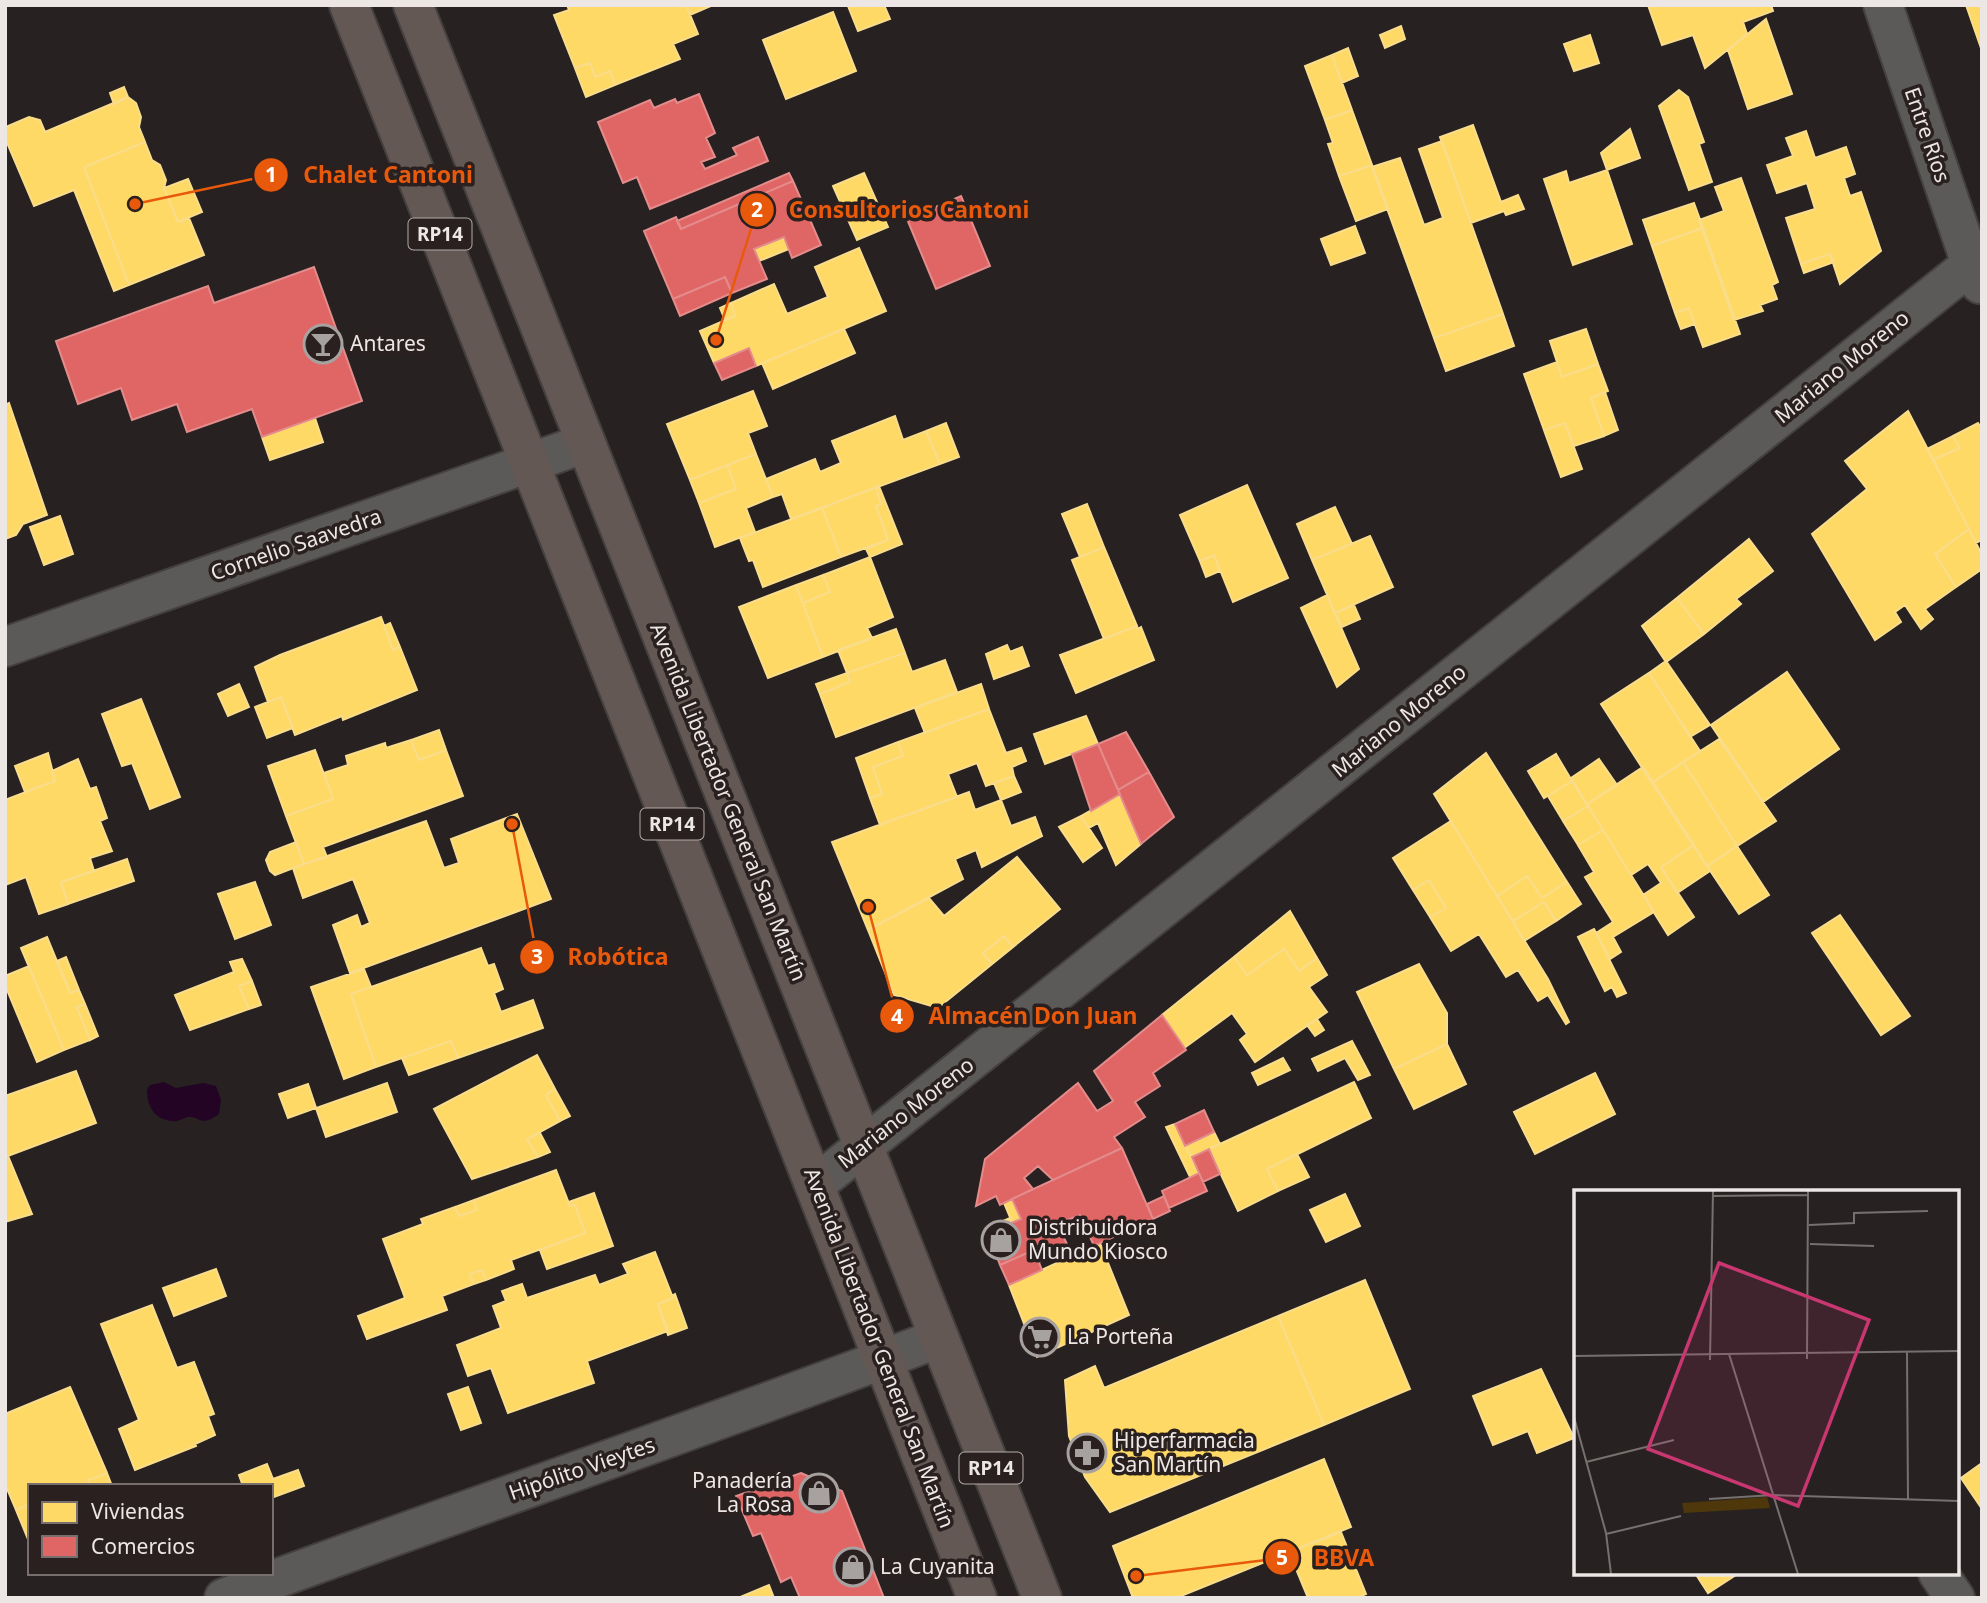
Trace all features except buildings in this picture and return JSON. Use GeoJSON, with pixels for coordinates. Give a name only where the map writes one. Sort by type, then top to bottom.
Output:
{"type":"FeatureCollection","features":[{"type":"Feature","properties":{"kind":"main road","name":"Avenida Libertador General San Martín"},"geometry":{"type":"LineString","coordinates":[[349,5],[532,462],[977,1598]]}},
{"type":"Feature","properties":{"kind":"main road","name":"Avenida Libertador General San Martín"},"geometry":{"type":"LineString","coordinates":[[413,5],[1042,1598]]}},
{"type":"Feature","properties":{"kind":"street","name":"Entre Ríos"},"geometry":{"type":"LineString","coordinates":[[1883,5],[1978,270]]}},
{"type":"Feature","properties":{"kind":"street","name":"Mariano Moreno"},"geometry":{"type":"LineString","coordinates":[[815,1185],[1978,270]]}},
{"type":"Feature","properties":{"kind":"street","name":"Cornelio Saavedra"},"geometry":{"type":"LineString","coordinates":[[5,647],[586,443]]}},
{"type":"Feature","properties":{"kind":"street","name":"Hipólito Vieytes"},"geometry":{"type":"LineString","coordinates":[[224,1598],[767,1404],[939,1338]]}},
{"type":"Feature","properties":{"kind":"street"},"geometry":{"type":"LineString","coordinates":[[1939,1575],[1955,1598]]}},
{"type":"Feature","properties":{"kind":"shaded area"},"geometry":{"type":"Polygon","coordinates":[[[164,1082],[176,1088],[203,1083],[216,1086],[221,1100],[219,1114],[204,1121],[188,1117],[170,1121],[159,1117],[151,1108],[147,1090],[150,1085],[164,1082]]]}},
{"type":"Feature","properties":{"kind":"place","name":"Chalet Cantoni"},"geometry":{"type":"Point","coordinates":[135,204]}},
{"type":"Feature","properties":{"kind":"place","name":"Consultorios Cantoni"},"geometry":{"type":"Point","coordinates":[716,340]}},
{"type":"Feature","properties":{"kind":"place","name":"Antares"},"geometry":{"type":"Point","coordinates":[323,344]}},
{"type":"Feature","properties":{"kind":"place","name":"Robótica"},"geometry":{"type":"Point","coordinates":[512,824]}},
{"type":"Feature","properties":{"kind":"place","name":"Almacén Don Juan"},"geometry":{"type":"Point","coordinates":[868,907]}},
{"type":"Feature","properties":{"kind":"place","name":"Distribuidora Mundo Kiosco"},"geometry":{"type":"Point","coordinates":[1001,1240]}},
{"type":"Feature","properties":{"kind":"place","name":"La Porteña"},"geometry":{"type":"Point","coordinates":[1040,1337]}},
{"type":"Feature","properties":{"kind":"place","name":"Hiperfarmacia San Martín"},"geometry":{"type":"Point","coordinates":[1087,1453]}},
{"type":"Feature","properties":{"kind":"place","name":"Panadería La Rosa"},"geometry":{"type":"Point","coordinates":[819,1493]}},
{"type":"Feature","properties":{"kind":"place","name":"La Cuyanita"},"geometry":{"type":"Point","coordinates":[853,1567]}},
{"type":"Feature","properties":{"kind":"place","name":"BBVA"},"geometry":{"type":"Point","coordinates":[1136,1576]}}]}
